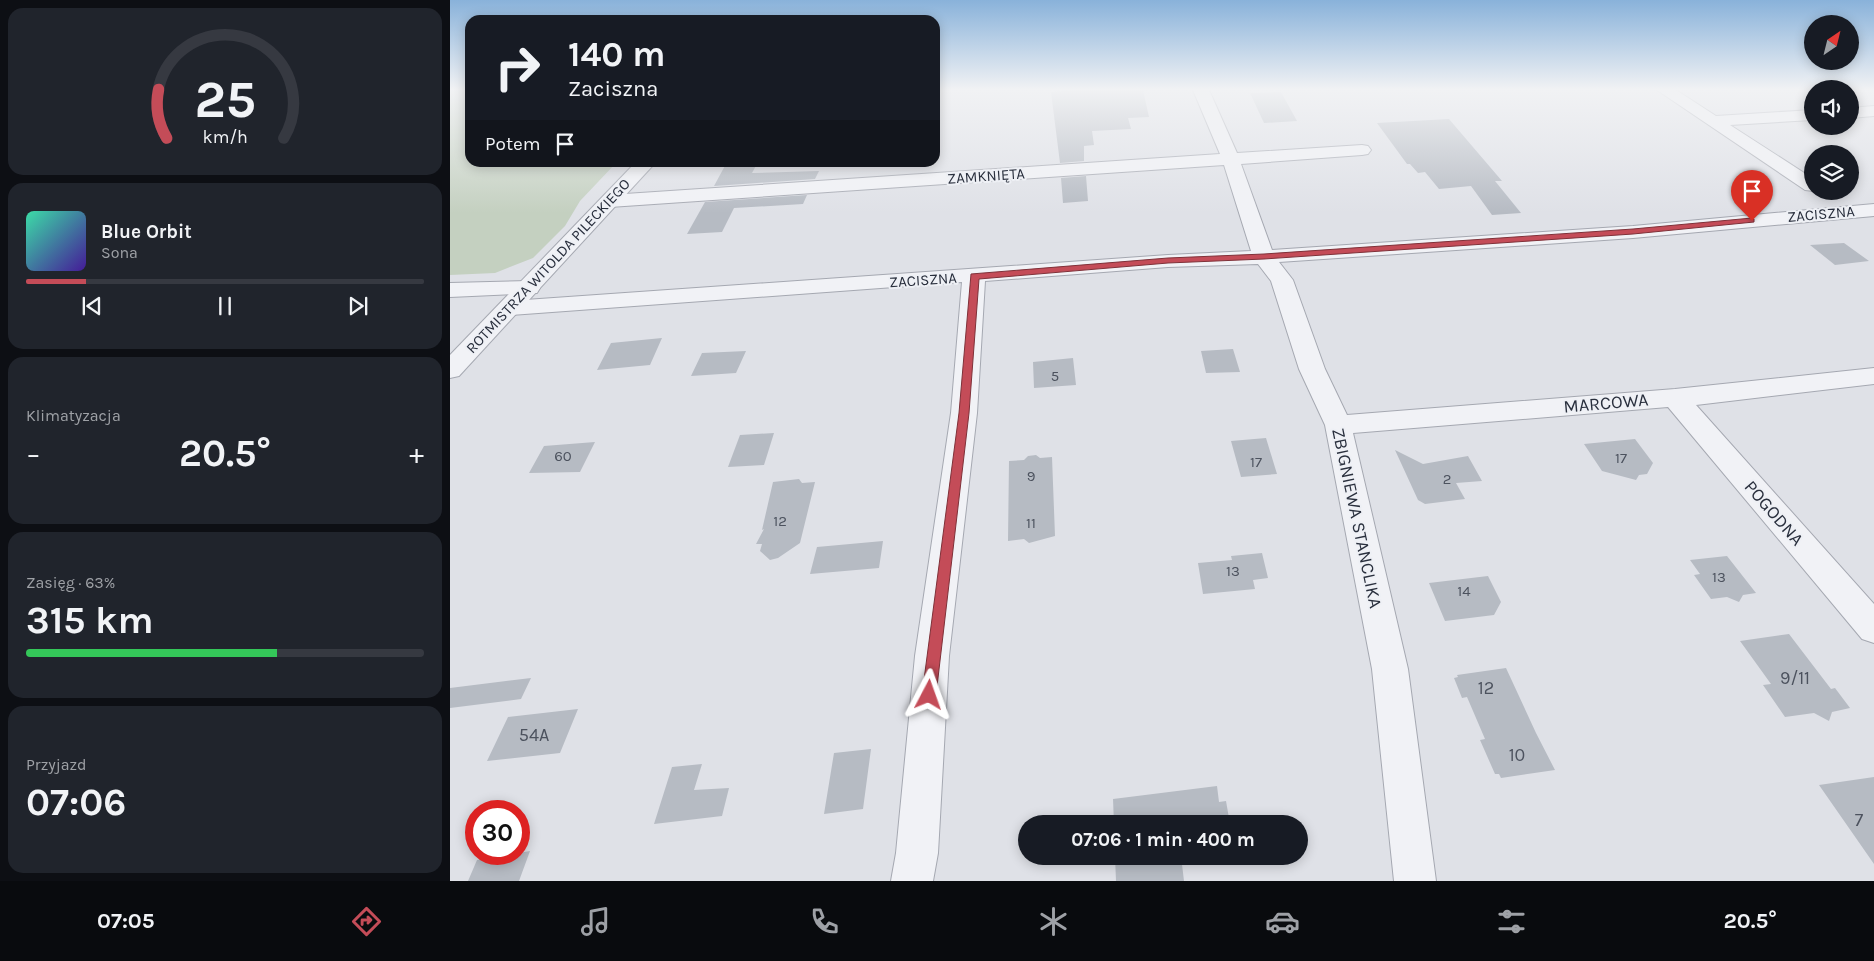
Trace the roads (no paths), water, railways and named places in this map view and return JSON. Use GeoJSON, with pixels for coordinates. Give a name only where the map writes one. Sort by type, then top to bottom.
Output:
{"type":"FeatureCollection","features":[{"type":"Feature","properties":{"kind":"street","name":"ZBIGNIEWA STANCLIKA"},"geometry":{"type":"LineString","coordinates":[[1219,131],[1232,160],[1264,257],[1282,280],[1312,369],[1338,425],[1390,669],[1416,881]]}},
{"type":"Feature","properties":{"kind":"street"},"geometry":{"type":"LineString","coordinates":[[1730,131],[1804,181]]}},
{"type":"Feature","properties":{"kind":"street","name":"ZAMKNIĘTA"},"geometry":{"type":"LineString","coordinates":[[610,201],[1362,150]]}},
{"type":"Feature","properties":{"kind":"street","name":"ROTMISTRZA WITOLDA PILECKIEGO"},"geometry":{"type":"LineString","coordinates":[[450,370],[511,308],[642,167]]}},
{"type":"Feature","properties":{"kind":"street"},"geometry":{"type":"LineString","coordinates":[[1833,200],[1874,227]]}},
{"type":"Feature","properties":{"kind":"street","name":"ZACISZNA"},"geometry":{"type":"LineString","coordinates":[[511,308],[1168,261],[1264,257],[1633,232],[1874,210]]}},
{"type":"Feature","properties":{"kind":"street"},"geometry":{"type":"LineString","coordinates":[[912,881],[917,853],[932,656],[964,413],[974,276]]}},
{"type":"Feature","properties":{"kind":"street"},"geometry":{"type":"LineString","coordinates":[[450,290],[529,288]]}},
{"type":"Feature","properties":{"kind":"street","name":"MARCOWA"},"geometry":{"type":"LineString","coordinates":[[1338,425],[1674,398],[1874,376]]}},
{"type":"Feature","properties":{"kind":"street","name":"POGODNA"},"geometry":{"type":"LineString","coordinates":[[1674,398],[1874,628]]}}]}
